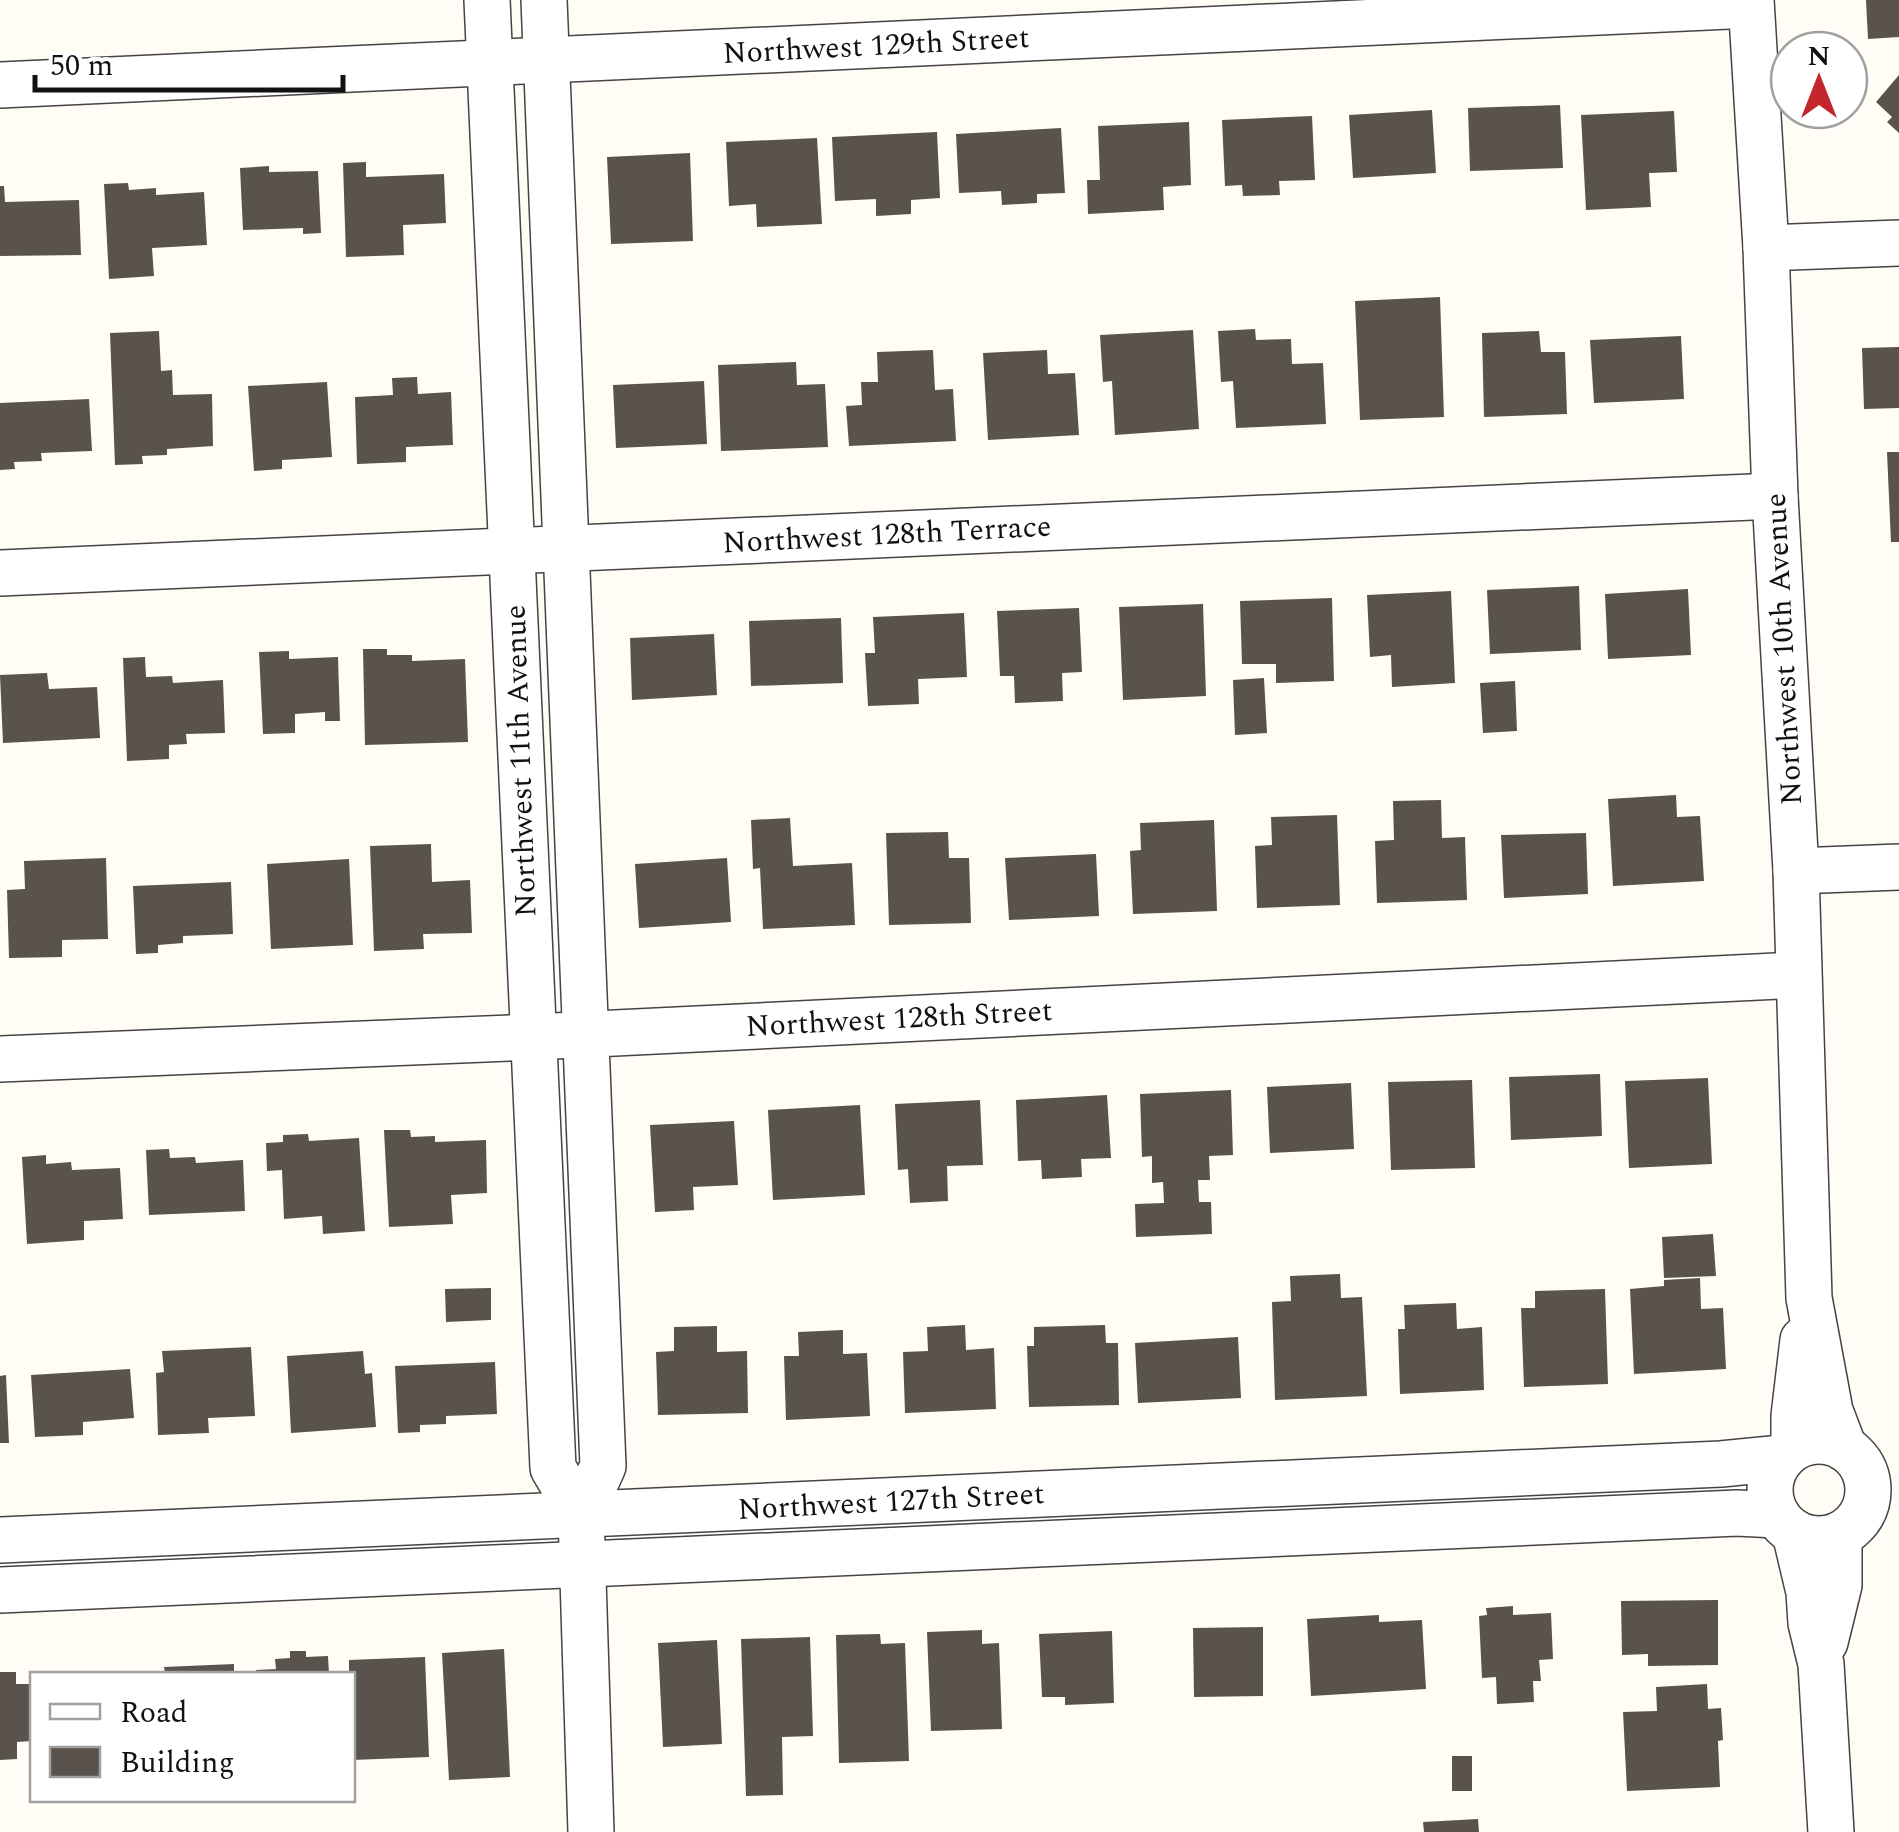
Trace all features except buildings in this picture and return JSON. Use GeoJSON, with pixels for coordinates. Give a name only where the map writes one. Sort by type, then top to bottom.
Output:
{"type":"FeatureCollection","features":[{"type":"Feature","properties":{"kind":"street","name":"Northwest 11th Avenue"},"geometry":{"type":"LineString","coordinates":[[487,0],[553,1468],[581,1516]]}},
{"type":"Feature","properties":{"kind":"street","name":"Northwest 11th Avenue"},"geometry":{"type":"LineString","coordinates":[[544,0],[603,1466],[581,1516],[591,1832]]}},
{"type":"Feature","properties":{"kind":"street","name":"Northwest 129th Street"},"geometry":{"type":"LineString","coordinates":[[0,85],[1751,3]]}},
{"type":"Feature","properties":{"kind":"street","name":"Northwest 10th Avenue"},"geometry":{"type":"LineString","coordinates":[[1751,3],[1796,872],[1809,1298],[1830,1412],[1850,1452]]}},
{"type":"Feature","properties":{"kind":"street"},"geometry":{"type":"LineString","coordinates":[[1766,248],[1899,243]]}},
{"type":"Feature","properties":{"kind":"street","name":"Northwest 128th Terrace"},"geometry":{"type":"LineString","coordinates":[[0,573],[1775,496]]}},
{"type":"Feature","properties":{"kind":"street"},"geometry":{"type":"LineString","coordinates":[[1796,872],[1899,867]]}},
{"type":"Feature","properties":{"kind":"street","name":"Northwest 128th Street"},"geometry":{"type":"LineString","coordinates":[[0,1058],[533,1037],[1798,975]]}},
{"type":"Feature","properties":{"kind":"street","name":"Northwest 10th Avenue"},"geometry":{"type":"LineString","coordinates":[[1788,1453],[1809,1298]]}},
{"type":"Feature","properties":{"kind":"street","name":"Northwest 127th Street"},"geometry":{"type":"LineString","coordinates":[[0,1540],[1721,1464],[1788,1453],[1811,1441],[1828,1442],[1850,1452],[1899,1457]]}},
{"type":"Feature","properties":{"kind":"street"},"geometry":{"type":"LineString","coordinates":[[1831,1832],[1821,1664],[1808,1592],[1835,1519],[1868,1490],[1865,1472],[1850,1452]]}},
{"type":"Feature","properties":{"kind":"street"},"geometry":{"type":"LineString","coordinates":[[1788,1453],[1772,1476],[1770,1496],[1835,1519]]}},
{"type":"Feature","properties":{"kind":"street","name":"Northwest 127th Street"},"geometry":{"type":"LineString","coordinates":[[0,1590],[1724,1514],[1835,1519]]}}]}
